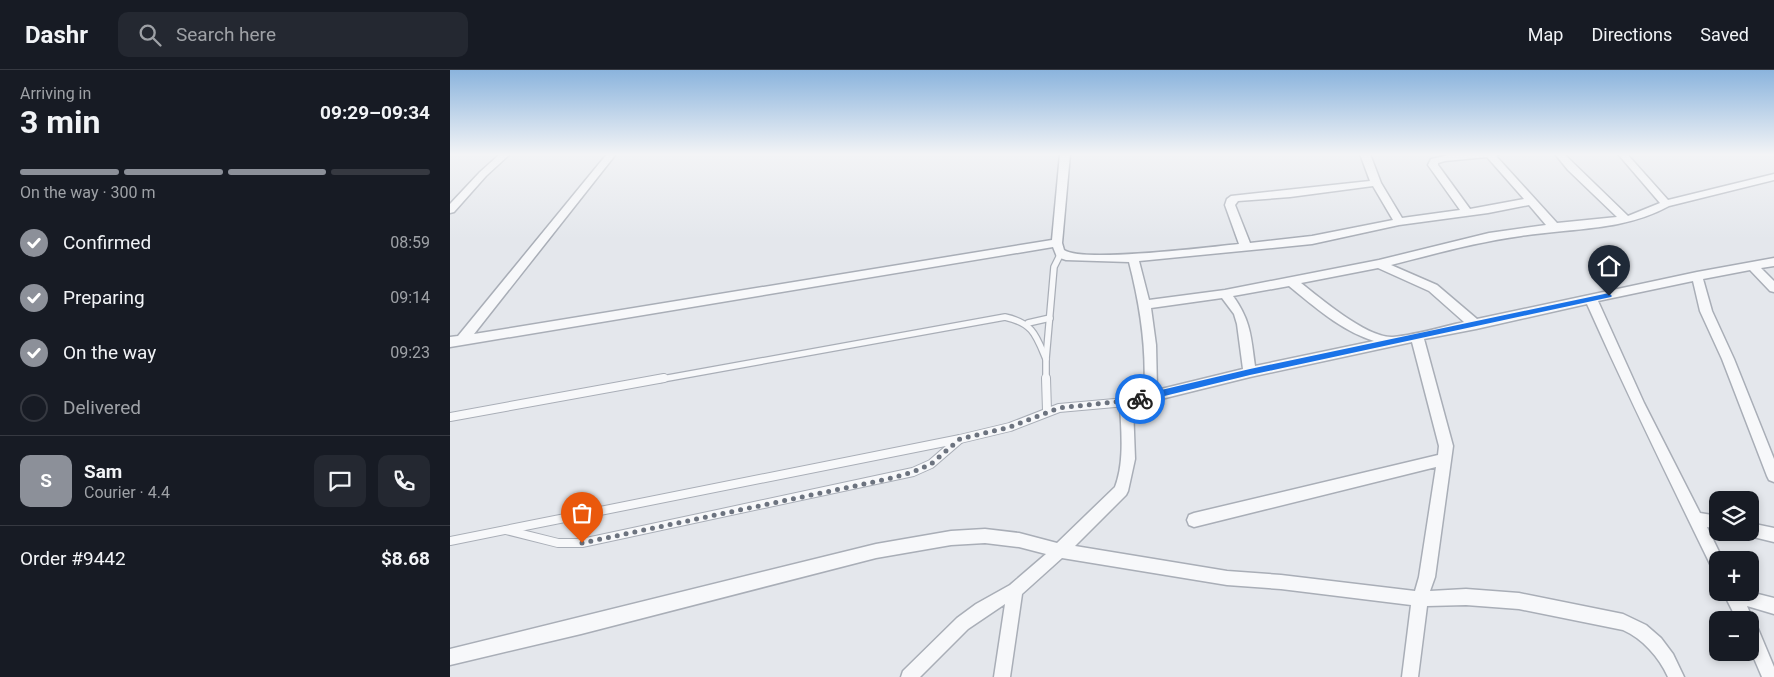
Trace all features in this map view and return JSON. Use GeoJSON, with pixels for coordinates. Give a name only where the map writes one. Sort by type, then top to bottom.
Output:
{"type":"FeatureCollection","features":[{"type":"Feature","properties":{"kind":"street"},"geometry":{"type":"LineString","coordinates":[[452,206],[475,182]]}},
{"type":"Feature","properties":{"kind":"street"},"geometry":{"type":"LineString","coordinates":[[462,340],[523,261],[588,182]]}},
{"type":"Feature","properties":{"kind":"street"},"geometry":{"type":"LineString","coordinates":[[1059,248],[1062,182]]}},
{"type":"Feature","properties":{"kind":"street"},"geometry":{"type":"LineString","coordinates":[[1246,247],[1230,205],[1232,199],[1373,182]]}},
{"type":"Feature","properties":{"kind":"street"},"geometry":{"type":"LineString","coordinates":[[1376,182],[1399,222]]}},
{"type":"Feature","properties":{"kind":"street"},"geometry":{"type":"LineString","coordinates":[[1445,182],[1467,213]]}},
{"type":"Feature","properties":{"kind":"street"},"geometry":{"type":"LineString","coordinates":[[1515,182],[1554,227]]}},
{"type":"Feature","properties":{"kind":"street"},"geometry":{"type":"LineString","coordinates":[[1586,182],[1626,220]]}},
{"type":"Feature","properties":{"kind":"street"},"geometry":{"type":"LineString","coordinates":[[1647,182],[1666,204]]}},
{"type":"Feature","properties":{"kind":"street"},"geometry":{"type":"LineString","coordinates":[[1143,305],[1225,294],[1289,280],[1379,264],[1490,237],[1554,227],[1626,220],[1651,212],[1666,204],[1753,182]]}},
{"type":"Feature","properties":{"kind":"street"},"geometry":{"type":"LineString","coordinates":[[450,342],[1059,248],[1073,257],[1133,258],[1246,247],[1312,240],[1399,222],[1467,213],[1532,201]]}},
{"type":"Feature","properties":{"kind":"street"},"geometry":{"type":"LineString","coordinates":[[1133,258],[1152,358],[1153,377],[1150,397]]}},
{"type":"Feature","properties":{"kind":"street"},"geometry":{"type":"LineString","coordinates":[[909,677],[948,636],[969,618],[1015,590],[1120,491],[1125,482],[1126,402],[1250,372],[1476,325],[1697,276],[1774,262]]}},
{"type":"Feature","properties":{"kind":"street"},"geometry":{"type":"LineString","coordinates":[[1379,264],[1433,288],[1476,325]]}},
{"type":"Feature","properties":{"kind":"street"},"geometry":{"type":"LineString","coordinates":[[1753,266],[1774,288]]}},
{"type":"Feature","properties":{"kind":"street"},"geometry":{"type":"LineString","coordinates":[[1697,276],[1706,311],[1728,359],[1774,476]]}},
{"type":"Feature","properties":{"kind":"street"},"geometry":{"type":"LineString","coordinates":[[1289,280],[1360,332],[1392,342]]}},
{"type":"Feature","properties":{"kind":"street"},"geometry":{"type":"LineString","coordinates":[[1225,294],[1239,312],[1243,324],[1250,372]]}},
{"type":"Feature","properties":{"kind":"street"},"geometry":{"type":"LineString","coordinates":[[1591,299],[1638,403],[1711,551]]}},
{"type":"Feature","properties":{"kind":"street"},"geometry":{"type":"LineString","coordinates":[[1410,677],[1420,600],[1427,577],[1446,446],[1417,337]]}},
{"type":"Feature","properties":{"kind":"street"},"geometry":{"type":"LineString","coordinates":[[1194,520],[1445,460]]}},
{"type":"Feature","properties":{"kind":"street"},"geometry":{"type":"LineString","coordinates":[[1694,518],[1709,521]]}},
{"type":"Feature","properties":{"kind":"street"},"geometry":{"type":"LineString","coordinates":[[1759,532],[1774,535]]}},
{"type":"Feature","properties":{"kind":"street"},"geometry":{"type":"LineString","coordinates":[[450,657],[581,626],[876,551],[951,538],[985,536],[1019,540],[1059,550],[1218,577],[1420,600],[1466,597],[1518,601],[1623,622],[1636,627],[1653,643],[1668,660],[1676,677]]}},
{"type":"Feature","properties":{"kind":"street"},"geometry":{"type":"LineString","coordinates":[[1002,677],[1015,590]]}},
{"type":"Feature","properties":{"kind":"street"},"geometry":{"type":"LineString","coordinates":[[1756,601],[1774,606]]}},
{"type":"Feature","properties":{"kind":"street"},"geometry":{"type":"LineString","coordinates":[[1759,651],[1770,677]]}},
{"type":"Feature","properties":{"kind":"lane"},"geometry":{"type":"LineString","coordinates":[[1047,411],[1046,359],[1054,267],[1059,248]]}},
{"type":"Feature","properties":{"kind":"lane"},"geometry":{"type":"LineString","coordinates":[[450,416],[1005,317],[1028,323],[1050,318]]}},
{"type":"Feature","properties":{"kind":"lane"},"geometry":{"type":"LineString","coordinates":[[1028,323],[1046,359]]}},
{"type":"Feature","properties":{"kind":"lane"},"geometry":{"type":"LineString","coordinates":[[450,541],[960,439],[1010,427],[1047,411],[1059,408],[1126,402]]}},
{"type":"Feature","properties":{"kind":"lane"},"geometry":{"type":"LineString","coordinates":[[505,529],[558,543],[582,543],[913,472],[931,464],[960,439]]}},
{"type":"Feature","properties":{"kind":"way so far"},"geometry":{"type":"LineString","coordinates":[[582,543],[888,479],[913,472],[931,464],[952,448],[960,439],[1010,427],[1047,411],[1140,399]]}},
{"type":"Feature","properties":{"kind":"route"},"geometry":{"type":"LineString","coordinates":[[1140,399],[1250,372],[1609,296]]}}]}
